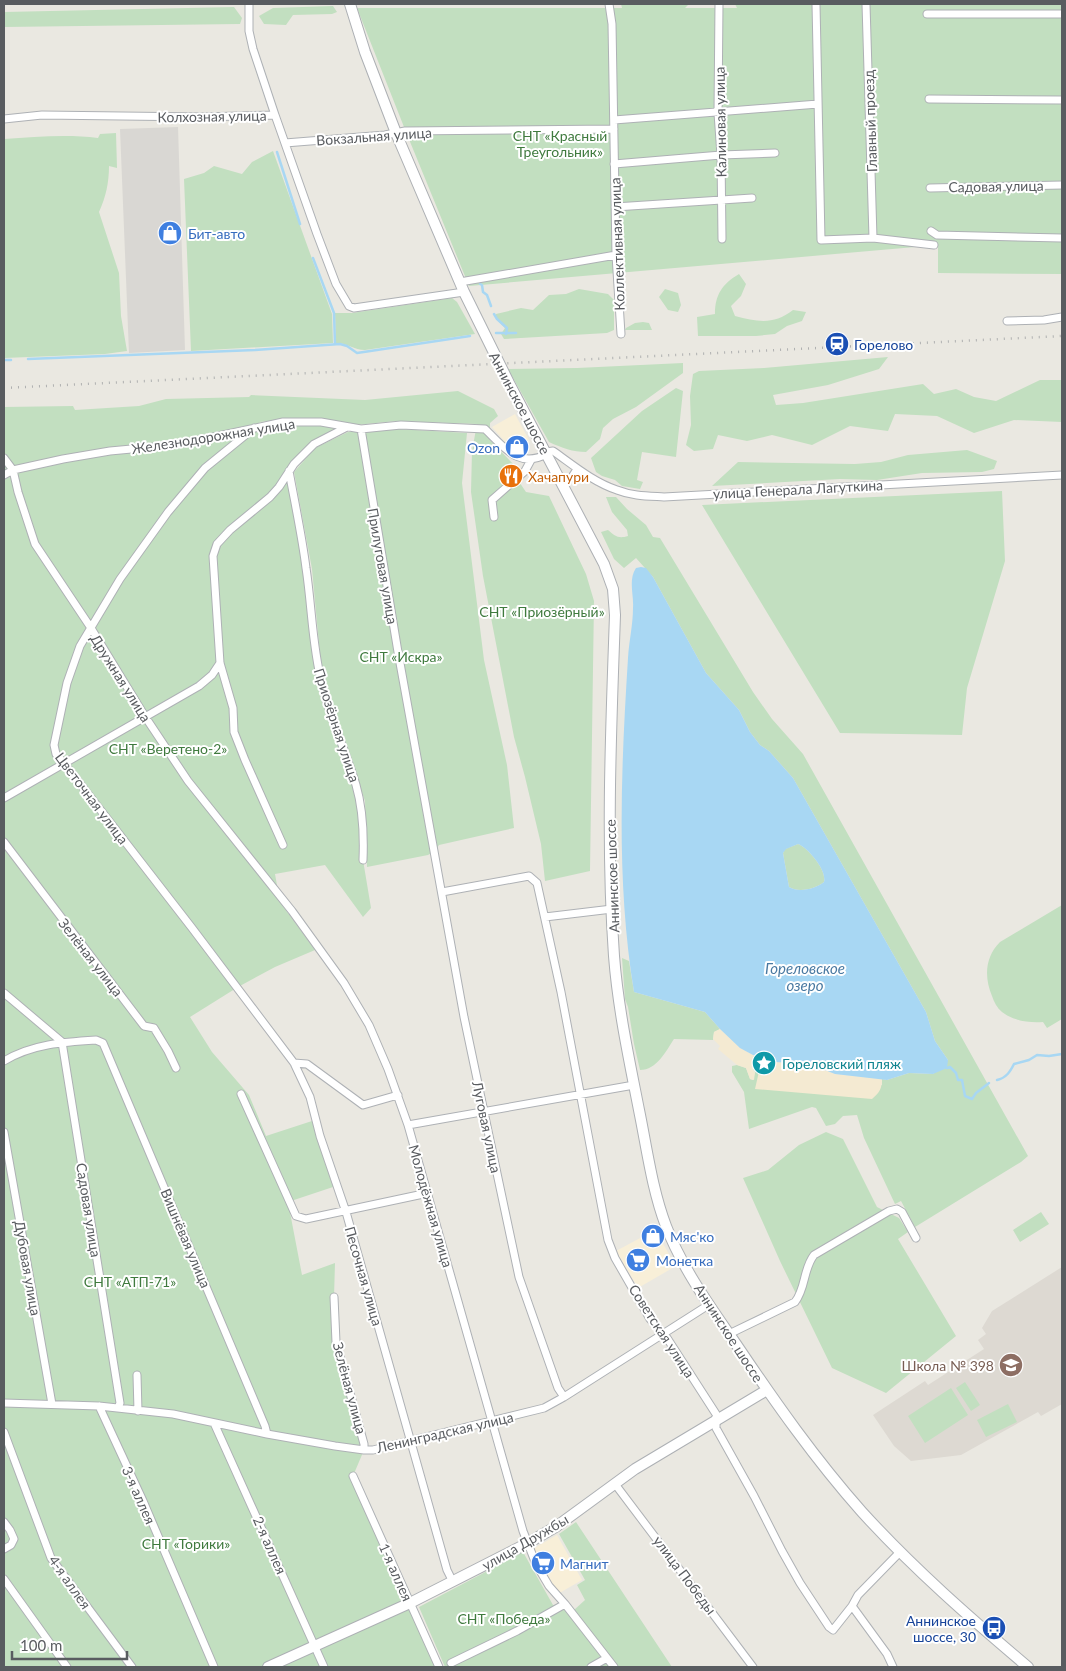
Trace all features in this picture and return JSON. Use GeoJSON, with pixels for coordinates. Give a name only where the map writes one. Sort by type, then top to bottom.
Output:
{"type":"FeatureCollection","features":[{"type":"Feature","properties":{"kind":"main road","name":"Аннинское шоссе"},"geometry":{"type":"LineString","coordinates":[[350,4],[365,52],[396,133],[464,292],[509,384],[563,483],[604,564],[612,589],[615,615],[609,851],[614,958],[634,1085],[656,1196],[666,1227],[677,1250],[729,1334],[798,1433],[835,1480],[900,1552],[989,1634],[1028,1667]]}},
{"type":"Feature","properties":{"kind":"main road","name":"улица Дружбы"},"geometry":{"type":"LineString","coordinates":[[268,1667],[314,1648],[410,1603],[528,1543],[557,1526],[635,1469],[767,1390]]}},
{"type":"Feature","properties":{"kind":"street"},"geometry":{"type":"LineString","coordinates":[[249,4],[249,32],[275,115]]}},
{"type":"Feature","properties":{"kind":"street","name":"Коллективная улица"},"geometry":{"type":"LineString","coordinates":[[609,4],[612,24],[616,255],[621,334]]}},
{"type":"Feature","properties":{"kind":"street","name":"Калиновая улица"},"geometry":{"type":"LineString","coordinates":[[719,4],[718,113],[721,155],[722,239]]}},
{"type":"Feature","properties":{"kind":"street"},"geometry":{"type":"LineString","coordinates":[[816,4],[821,240],[873,238],[934,245]]}},
{"type":"Feature","properties":{"kind":"street","name":"Главный проезд"},"geometry":{"type":"LineString","coordinates":[[866,4],[873,238]]}},
{"type":"Feature","properties":{"kind":"street"},"geometry":{"type":"LineString","coordinates":[[926,14],[1062,14]]}},
{"type":"Feature","properties":{"kind":"street"},"geometry":{"type":"LineString","coordinates":[[929,98],[1062,100]]}},
{"type":"Feature","properties":{"kind":"street"},"geometry":{"type":"LineString","coordinates":[[614,120],[818,104]]}},
{"type":"Feature","properties":{"kind":"street","name":"Колхозная улица"},"geometry":{"type":"LineString","coordinates":[[4,119],[42,116],[202,117],[275,115],[336,284],[349,306],[354,308],[464,292]]}},
{"type":"Feature","properties":{"kind":"street","name":"Вокзальная улица"},"geometry":{"type":"LineString","coordinates":[[285,144],[405,131],[614,129]]}},
{"type":"Feature","properties":{"kind":"street"},"geometry":{"type":"LineString","coordinates":[[614,164],[721,155],[776,153]]}},
{"type":"Feature","properties":{"kind":"street","name":"Садовая улица"},"geometry":{"type":"LineString","coordinates":[[930,188],[1062,185]]}},
{"type":"Feature","properties":{"kind":"street"},"geometry":{"type":"LineString","coordinates":[[615,207],[752,198]]}},
{"type":"Feature","properties":{"kind":"street"},"geometry":{"type":"LineString","coordinates":[[932,231],[937,235],[1062,238]]}},
{"type":"Feature","properties":{"kind":"street"},"geometry":{"type":"LineString","coordinates":[[460,282],[616,255]]}},
{"type":"Feature","properties":{"kind":"street"},"geometry":{"type":"LineString","coordinates":[[1007,321],[1044,320],[1062,317]]}},
{"type":"Feature","properties":{"kind":"street","name":"Железнодорожная улица"},"geometry":{"type":"LineString","coordinates":[[4,475],[13,470],[62,459],[110,451],[190,442],[283,422],[321,422],[360,429],[401,425],[485,429],[510,453],[522,459],[531,460]]}},
{"type":"Feature","properties":{"kind":"street"},"geometry":{"type":"LineString","coordinates":[[283,845],[234,732],[233,708],[220,663],[213,556],[217,544],[230,530],[270,497],[294,464],[314,444],[347,427]]}},
{"type":"Feature","properties":{"kind":"street","name":"Цветочная улица"},"geometry":{"type":"LineString","coordinates":[[238,987],[63,764],[56,754],[54,745],[67,683],[80,646],[120,579],[168,512],[205,468],[254,428]]}},
{"type":"Feature","properties":{"kind":"street","name":"Прилуговая улица"},"geometry":{"type":"LineString","coordinates":[[360,429],[398,652],[435,851]]}},
{"type":"Feature","properties":{"kind":"street","name":"улица Генерала Лагуткина"},"geometry":{"type":"LineString","coordinates":[[546,453],[553,451],[577,469],[616,490],[640,496],[664,497],[1062,475]]}},
{"type":"Feature","properties":{"kind":"street"},"geometry":{"type":"LineString","coordinates":[[494,517],[492,500],[525,471],[531,460],[538,459],[546,453]]}},
{"type":"Feature","properties":{"kind":"street"},"geometry":{"type":"LineString","coordinates":[[4,458],[13,470]]}},
{"type":"Feature","properties":{"kind":"street"},"geometry":{"type":"LineString","coordinates":[[563,483],[572,477],[577,469]]}},
{"type":"Feature","properties":{"kind":"street","name":"Дружная улица"},"geometry":{"type":"LineString","coordinates":[[13,470],[35,544],[188,781],[277,894]]}},
{"type":"Feature","properties":{"kind":"street","name":"Приозёрная улица"},"geometry":{"type":"LineString","coordinates":[[289,471],[306,568],[313,624],[314,652],[332,718],[356,785],[364,836],[363,860]]}},
{"type":"Feature","properties":{"kind":"street"},"geometry":{"type":"LineString","coordinates":[[4,798],[199,686],[212,675],[220,663]]}},
{"type":"Feature","properties":{"kind":"street","name":"Зелёная улица"},"geometry":{"type":"LineString","coordinates":[[4,842],[144,1026],[154,1028],[176,1068]]}},
{"type":"Feature","properties":{"kind":"street","name":"Луговая улица"},"geometry":{"type":"LineString","coordinates":[[435,851],[464,1017],[518,1277],[558,1388],[564,1397]]}},
{"type":"Feature","properties":{"kind":"street","name":"Советская улица"},"geometry":{"type":"LineString","coordinates":[[442,892],[528,876],[537,882],[546,917],[608,1240],[615,1258],[650,1318],[664,1334],[716,1414],[716,1428],[754,1496],[782,1552],[800,1583],[833,1630],[852,1606],[858,1595],[900,1552]]}},
{"type":"Feature","properties":{"kind":"street","name":"Молодёжная улица"},"geometry":{"type":"LineString","coordinates":[[277,894],[292,911],[344,983],[369,1025],[398,1095],[408,1125],[523,1531],[536,1564],[549,1586],[614,1667]]}},
{"type":"Feature","properties":{"kind":"street"},"geometry":{"type":"LineString","coordinates":[[546,917],[612,909]]}},
{"type":"Feature","properties":{"kind":"street","name":"Песочная улица"},"geometry":{"type":"LineString","coordinates":[[238,987],[294,1063],[310,1097],[320,1136],[346,1212],[447,1570],[453,1582]]}},
{"type":"Feature","properties":{"kind":"street"},"geometry":{"type":"LineString","coordinates":[[4,993],[62,1042]]}},
{"type":"Feature","properties":{"kind":"street","name":"Вишнёвая улица"},"geometry":{"type":"LineString","coordinates":[[62,1042],[96,1040],[104,1043],[267,1434]]}},
{"type":"Feature","properties":{"kind":"street"},"geometry":{"type":"LineString","coordinates":[[4,1061],[44,1045],[62,1042]]}},
{"type":"Feature","properties":{"kind":"street","name":"Садовая улица"},"geometry":{"type":"LineString","coordinates":[[62,1042],[120,1403],[118,1408]]}},
{"type":"Feature","properties":{"kind":"street"},"geometry":{"type":"LineString","coordinates":[[294,1063],[307,1064],[363,1105],[398,1095]]}},
{"type":"Feature","properties":{"kind":"street"},"geometry":{"type":"LineString","coordinates":[[408,1125],[634,1085]]}},
{"type":"Feature","properties":{"kind":"street"},"geometry":{"type":"LineString","coordinates":[[241,1094],[296,1216],[306,1219],[428,1193]]}},
{"type":"Feature","properties":{"kind":"street","name":"Дубовая улица"},"geometry":{"type":"LineString","coordinates":[[4,1132],[52,1404]]}},
{"type":"Feature","properties":{"kind":"street"},"geometry":{"type":"LineString","coordinates":[[729,1334],[795,1302],[801,1295],[809,1262],[814,1255],[889,1211],[897,1209],[902,1212],[916,1238]]}},
{"type":"Feature","properties":{"kind":"street","name":"Зелёная улица"},"geometry":{"type":"LineString","coordinates":[[334,1297],[336,1342],[364,1444],[364,1450]]}},
{"type":"Feature","properties":{"kind":"street","name":"Ленинградская улица"},"geometry":{"type":"LineString","coordinates":[[4,1403],[99,1406],[173,1414],[267,1434],[335,1446],[373,1450],[544,1408],[710,1304]]}},
{"type":"Feature","properties":{"kind":"street"},"geometry":{"type":"LineString","coordinates":[[137,1375],[138,1411]]}},
{"type":"Feature","properties":{"kind":"street","name":"3-я аллея"},"geometry":{"type":"LineString","coordinates":[[99,1406],[143,1501],[214,1667]]}},
{"type":"Feature","properties":{"kind":"street","name":"2-я аллея"},"geometry":{"type":"LineString","coordinates":[[214,1423],[324,1667]]}},
{"type":"Feature","properties":{"kind":"street","name":"4-я аллея"},"geometry":{"type":"LineString","coordinates":[[4,1432],[51,1558],[132,1667]]}},
{"type":"Feature","properties":{"kind":"street","name":"1-я аллея"},"geometry":{"type":"LineString","coordinates":[[353,1476],[439,1667]]}},
{"type":"Feature","properties":{"kind":"street","name":"улица Победы"},"geometry":{"type":"LineString","coordinates":[[615,1484],[753,1667]]}},
{"type":"Feature","properties":{"kind":"street"},"geometry":{"type":"LineString","coordinates":[[4,1522],[14,1539],[12,1545],[4,1549]]}},
{"type":"Feature","properties":{"kind":"street"},"geometry":{"type":"LineString","coordinates":[[4,1579],[67,1667]]}},
{"type":"Feature","properties":{"kind":"street"},"geometry":{"type":"LineString","coordinates":[[451,1663],[517,1631],[565,1604]]}},
{"type":"Feature","properties":{"kind":"street"},"geometry":{"type":"LineString","coordinates":[[852,1606],[887,1654],[893,1667]]}},
{"type":"Feature","properties":{"kind":"street"},"geometry":{"type":"LineString","coordinates":[[591,1667],[606,1658]]}},
{"type":"Feature","properties":{"kind":"shaded area","name":"Бит-авто"},"geometry":{"type":"Polygon","coordinates":[[[178,127],[185,350],[129,353],[120,129],[178,127]]]}},
{"type":"Feature","properties":{"kind":"shaded area"},"geometry":{"type":"Polygon","coordinates":[[[515,414],[530,442],[523,450],[513,451],[492,427],[515,414]]]}},
{"type":"Feature","properties":{"kind":"shaded area"},"geometry":{"type":"Polygon","coordinates":[[[655,1230],[676,1266],[638,1288],[616,1251],[655,1230]]]}},
{"type":"Feature","properties":{"kind":"shaded area","name":"Школа № 398"},"geometry":{"type":"Polygon","coordinates":[[[1062,1267],[1062,1404],[1041,1416],[1038,1412],[961,1455],[911,1461],[894,1446],[873,1415],[925,1381],[928,1385],[984,1349],[978,1340],[986,1334],[982,1328],[992,1311],[1062,1267]]]}},
{"type":"Feature","properties":{"kind":"shaded area"},"geometry":{"type":"Polygon","coordinates":[[[557,1535],[582,1580],[556,1595],[531,1550],[557,1535]]]}},
{"type":"Feature","properties":{"kind":"green space","name":"СНТ «Красный Треугольник»"},"geometry":{"type":"Polygon","coordinates":[[[621,4],[688,4],[685,8],[737,8],[735,4],[1062,4],[1062,274],[938,273],[938,245],[469,286],[357,8],[622,8],[621,4]]]}},
{"type":"Feature","properties":{"kind":"green space"},"geometry":{"type":"Polygon","coordinates":[[[333,6],[337,12],[332,14],[293,15],[286,25],[264,24],[259,16],[273,8],[333,6]]]}},
{"type":"Feature","properties":{"kind":"green space"},"geometry":{"type":"Polygon","coordinates":[[[234,7],[242,18],[240,24],[4,27],[4,12],[234,7]]]}},
{"type":"Feature","properties":{"kind":"green space"},"geometry":{"type":"Polygon","coordinates":[[[116,133],[117,168],[109,166],[107,189],[99,212],[119,273],[121,316],[127,351],[105,354],[4,358],[4,139],[63,136],[98,138],[100,134],[116,133]]]}},
{"type":"Feature","properties":{"kind":"green space"},"geometry":{"type":"Polygon","coordinates":[[[273,151],[332,314],[333,343],[191,351],[184,179],[204,173],[214,166],[242,174],[252,162],[273,151]]]}},
{"type":"Feature","properties":{"kind":"green space"},"geometry":{"type":"Polygon","coordinates":[[[739,274],[746,284],[741,296],[731,306],[735,316],[766,321],[779,318],[793,310],[806,312],[802,321],[787,326],[775,334],[756,336],[698,336],[697,317],[715,314],[716,301],[724,286],[739,274]]]}},
{"type":"Feature","properties":{"kind":"green space"},"geometry":{"type":"Polygon","coordinates":[[[579,289],[608,294],[614,300],[614,330],[607,333],[504,339],[501,334],[505,328],[496,319],[496,314],[521,308],[533,310],[549,295],[566,294],[579,289]]]}},
{"type":"Feature","properties":{"kind":"green space"},"geometry":{"type":"Polygon","coordinates":[[[665,289],[678,293],[681,305],[678,312],[668,310],[659,297],[665,289]]]}},
{"type":"Feature","properties":{"kind":"green space"},"geometry":{"type":"Polygon","coordinates":[[[452,298],[457,302],[475,334],[365,350],[336,343],[335,313],[352,313],[452,298]]]}},
{"type":"Feature","properties":{"kind":"green space"},"geometry":{"type":"Polygon","coordinates":[[[635,323],[649,323],[652,330],[625,330],[635,323]]]}},
{"type":"Feature","properties":{"kind":"green space"},"geometry":{"type":"Polygon","coordinates":[[[888,357],[879,369],[828,385],[773,395],[776,405],[803,403],[923,384],[934,394],[956,389],[974,397],[996,401],[1040,380],[1062,380],[1062,422],[1014,420],[974,433],[937,416],[895,414],[888,431],[850,426],[812,445],[772,435],[747,441],[718,435],[713,449],[694,451],[686,445],[691,425],[690,396],[693,374],[699,371],[764,368],[888,357]]]}},
{"type":"Feature","properties":{"kind":"green space"},"geometry":{"type":"Polygon","coordinates":[[[683,363],[683,373],[636,407],[613,419],[603,428],[600,439],[586,452],[568,449],[549,442],[508,369],[577,368],[683,363]]]}},
{"type":"Feature","properties":{"kind":"green space"},"geometry":{"type":"Polygon","coordinates":[[[676,388],[683,391],[676,457],[642,452],[637,480],[643,482],[640,489],[622,486],[615,480],[596,472],[591,458],[642,411],[676,388]]]}},
{"type":"Feature","properties":{"kind":"green space"},"geometry":{"type":"Polygon","coordinates":[[[458,391],[494,409],[498,416],[490,423],[490,440],[514,465],[509,467],[526,492],[549,496],[586,574],[594,601],[590,871],[545,881],[541,844],[514,737],[483,576],[471,492],[472,451],[477,424],[396,421],[356,425],[326,419],[295,418],[260,422],[255,427],[283,422],[347,427],[314,444],[289,471],[306,568],[314,652],[356,785],[363,860],[371,908],[363,917],[325,865],[275,874],[280,902],[315,950],[275,967],[238,987],[190,1017],[212,1052],[249,1095],[266,1136],[312,1121],[333,1187],[288,1202],[302,1275],[335,1263],[336,1342],[364,1450],[353,1476],[439,1667],[4,1667],[4,407],[73,406],[75,410],[139,406],[166,399],[249,397],[251,395],[365,400],[458,391]]]}},
{"type":"Feature","properties":{"kind":"green space","name":"СНТ «Искра»"},"geometry":{"type":"Polygon","coordinates":[[[399,429],[467,433],[462,483],[484,660],[507,765],[514,828],[439,845],[435,851],[428,855],[367,867],[365,801],[322,676],[312,569],[294,472],[315,448],[348,432],[399,429]]]}},
{"type":"Feature","properties":{"kind":"green space"},"geometry":{"type":"Polygon","coordinates":[[[967,450],[997,461],[994,469],[982,472],[922,473],[877,480],[840,479],[712,486],[738,462],[855,464],[881,462],[908,455],[967,450]]]}},
{"type":"Feature","properties":{"kind":"green space"},"geometry":{"type":"Polygon","coordinates":[[[1002,491],[1005,561],[967,688],[962,735],[840,733],[702,505],[1002,491]]]}},
{"type":"Feature","properties":{"kind":"green space"},"geometry":{"type":"Polygon","coordinates":[[[606,497],[616,497],[646,525],[653,537],[660,538],[753,692],[772,719],[803,754],[1028,1156],[915,1227],[901,1201],[895,1204],[864,1138],[857,1115],[843,1116],[835,1124],[826,1126],[816,1108],[812,1107],[749,1129],[744,1092],[732,1072],[732,1066],[737,1065],[746,1068],[750,1079],[753,1080],[755,1072],[752,1068],[757,1065],[760,1067],[759,1071],[882,1085],[882,1079],[887,1080],[909,1073],[933,1074],[948,1060],[935,1041],[926,1012],[793,778],[769,751],[760,745],[750,732],[739,710],[706,673],[653,577],[636,558],[624,568],[614,559],[601,532],[608,530],[617,536],[628,536],[627,530],[612,512],[606,497]]]}},
{"type":"Feature","properties":{"kind":"green space"},"geometry":{"type":"Polygon","coordinates":[[[798,844],[811,855],[823,872],[824,882],[816,887],[797,890],[789,887],[783,853],[785,849],[798,844]]]}},
{"type":"Feature","properties":{"kind":"green space"},"geometry":{"type":"Polygon","coordinates":[[[1062,905],[1062,1019],[1047,1028],[1043,1022],[1027,1022],[1017,1019],[1007,1015],[997,1007],[989,989],[987,968],[991,954],[1000,942],[1062,905]]]}},
{"type":"Feature","properties":{"kind":"green space"},"geometry":{"type":"Polygon","coordinates":[[[622,958],[629,961],[634,992],[705,1012],[720,1029],[714,1032],[713,1040],[674,1039],[656,1063],[651,1067],[640,1070],[625,999],[622,958]]]}},
{"type":"Feature","properties":{"kind":"green space"},"geometry":{"type":"Polygon","coordinates":[[[826,1132],[843,1139],[877,1207],[899,1218],[908,1232],[898,1239],[956,1336],[886,1393],[832,1368],[780,1261],[743,1178],[768,1170],[799,1145],[826,1132]]]}},
{"type":"Feature","properties":{"kind":"green space"},"geometry":{"type":"Polygon","coordinates":[[[1041,1212],[1049,1224],[1020,1242],[1013,1230],[1041,1212]]]}},
{"type":"Feature","properties":{"kind":"green space"},"geometry":{"type":"Polygon","coordinates":[[[965,1382],[980,1405],[971,1411],[956,1388],[965,1382]]]}},
{"type":"Feature","properties":{"kind":"green space"},"geometry":{"type":"Polygon","coordinates":[[[951,1388],[968,1415],[925,1443],[908,1416],[951,1388]]]}},
{"type":"Feature","properties":{"kind":"green space"},"geometry":{"type":"Polygon","coordinates":[[[1008,1404],[1017,1422],[986,1437],[977,1420],[1008,1404]]]}},
{"type":"Feature","properties":{"kind":"green space","name":"СНТ «Победа»"},"geometry":{"type":"Polygon","coordinates":[[[576,1522],[672,1667],[445,1667],[419,1607],[523,1552],[553,1605],[565,1604],[574,1610],[585,1600],[577,1585],[585,1580],[559,1534],[576,1522]]]}},
{"type":"Feature","properties":{"kind":"sand","name":"Гореловский пляж"},"geometry":{"type":"Polygon","coordinates":[[[720,1029],[740,1048],[753,1055],[775,1062],[810,1064],[835,1074],[882,1079],[881,1088],[872,1099],[755,1089],[760,1067],[757,1065],[753,1066],[755,1072],[754,1080],[750,1079],[746,1068],[737,1065],[718,1049],[720,1046],[713,1039],[714,1032],[720,1029]]]}},
{"type":"Feature","properties":{"kind":"water","name":"Гореловское озеро"},"geometry":{"type":"Polygon","coordinates":[[[636,568],[646,568],[653,577],[706,673],[739,710],[750,732],[760,745],[769,751],[793,778],[926,1012],[935,1041],[948,1060],[947,1068],[933,1074],[909,1073],[887,1080],[835,1074],[810,1064],[775,1062],[753,1055],[740,1048],[705,1012],[634,992],[624,909],[622,783],[629,652],[633,614],[632,577],[636,568]],[[798,844],[786,849],[783,853],[789,887],[797,890],[816,887],[824,882],[820,866],[798,844]]]}},
{"type":"Feature","properties":{"kind":"waterway"},"geometry":{"type":"LineString","coordinates":[[277,152],[300,224]]}},
{"type":"Feature","properties":{"kind":"waterway"},"geometry":{"type":"LineString","coordinates":[[313,258],[334,313],[335,344]]}},
{"type":"Feature","properties":{"kind":"waterway"},"geometry":{"type":"LineString","coordinates":[[480,284],[491,306]]}},
{"type":"Feature","properties":{"kind":"waterway"},"geometry":{"type":"LineString","coordinates":[[494,314],[507,328],[506,334]]}},
{"type":"Feature","properties":{"kind":"waterway"},"geometry":{"type":"LineString","coordinates":[[496,333],[516,333]]}},
{"type":"Feature","properties":{"kind":"waterway"},"geometry":{"type":"LineString","coordinates":[[28,359],[255,350],[340,344],[347,346],[357,353],[470,336]]}},
{"type":"Feature","properties":{"kind":"waterway"},"geometry":{"type":"LineString","coordinates":[[4,360],[11,360]]}},
{"type":"Feature","properties":{"kind":"waterway"},"geometry":{"type":"LineString","coordinates":[[997,1080],[1003,1078],[1014,1064],[1029,1060],[1037,1055],[1062,1054]]}},
{"type":"Feature","properties":{"kind":"waterway"},"geometry":{"type":"LineString","coordinates":[[947,1068],[950,1067],[956,1073],[958,1080],[962,1080],[965,1096],[972,1099],[976,1093],[989,1083]]}},
{"type":"Feature","properties":{"kind":"railway"},"geometry":{"type":"LineString","coordinates":[[4,388],[1062,336]]}},
{"type":"Feature","properties":{"kind":"place","name":"Бит-авто"},"geometry":{"type":"Point","coordinates":[170,233]}},
{"type":"Feature","properties":{"kind":"place","name":"Горелово"},"geometry":{"type":"Point","coordinates":[837,344]}},
{"type":"Feature","properties":{"kind":"place","name":"Ozon"},"geometry":{"type":"Point","coordinates":[517,447]}},
{"type":"Feature","properties":{"kind":"place","name":"Хачапури"},"geometry":{"type":"Point","coordinates":[511,476]}},
{"type":"Feature","properties":{"kind":"place","name":"Гореловский пляж"},"geometry":{"type":"Point","coordinates":[764,1063]}},
{"type":"Feature","properties":{"kind":"place","name":"Мяс'ко"},"geometry":{"type":"Point","coordinates":[653,1236]}},
{"type":"Feature","properties":{"kind":"place","name":"Монетка"},"geometry":{"type":"Point","coordinates":[638,1260]}},
{"type":"Feature","properties":{"kind":"place","name":"Школа № 398"},"geometry":{"type":"Point","coordinates":[1011,1365]}},
{"type":"Feature","properties":{"kind":"place","name":"Магнит"},"geometry":{"type":"Point","coordinates":[543,1563]}},
{"type":"Feature","properties":{"kind":"place","name":"Аннинское шоссе, 30"},"geometry":{"type":"Point","coordinates":[994,1628]}},
{"type":"Feature","properties":{"kind":"park label","name":"СНТ «Приозёрный»"},"geometry":{"type":"Point","coordinates":[542,611]}},
{"type":"Feature","properties":{"kind":"park label","name":"СНТ «Веретено-2»"},"geometry":{"type":"Point","coordinates":[168,748]}},
{"type":"Feature","properties":{"kind":"park label","name":"СНТ «АТП-71»"},"geometry":{"type":"Point","coordinates":[130,1281]}},
{"type":"Feature","properties":{"kind":"park label","name":"СНТ «Торики»"},"geometry":{"type":"Point","coordinates":[186,1543]}}]}
